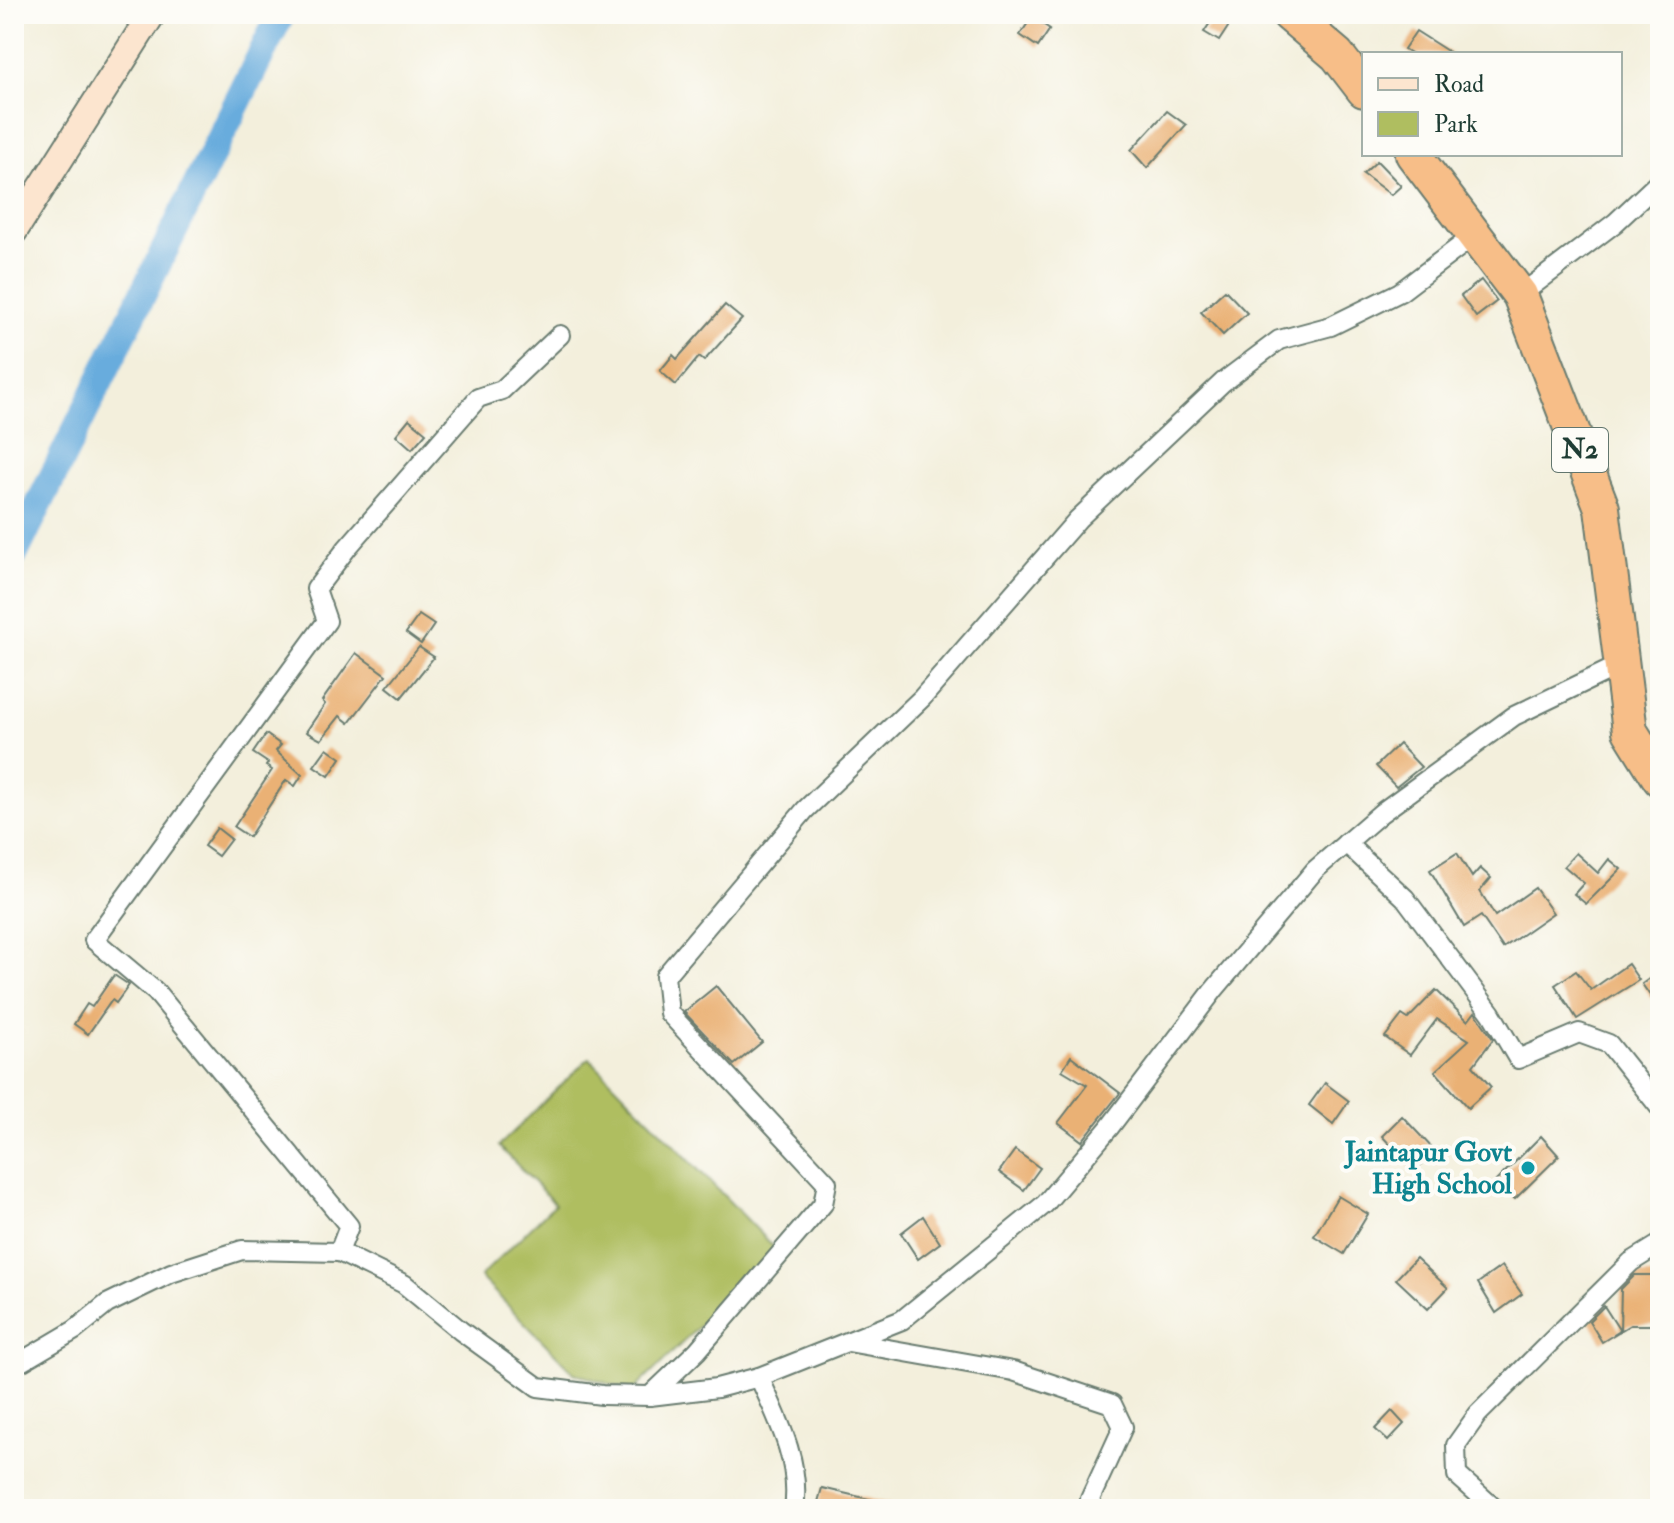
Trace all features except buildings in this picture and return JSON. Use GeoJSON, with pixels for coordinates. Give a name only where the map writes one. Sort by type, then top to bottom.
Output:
{"type":"FeatureCollection","features":[{"type":"Feature","properties":{"kind":"highway"},"geometry":{"type":"LineString","coordinates":[[1289,14],[1337,55],[1362,87]]}},
{"type":"Feature","properties":{"kind":"highway","name":"N2"},"geometry":{"type":"LineString","coordinates":[[1415,156],[1520,295],[1602,508],[1630,731],[1660,779]]}},
{"type":"Feature","properties":{"kind":"street"},"geometry":{"type":"LineString","coordinates":[[14,231],[152,14]]}},
{"type":"Feature","properties":{"kind":"street"},"geometry":{"type":"LineString","coordinates":[[1520,295],[1615,223],[1660,181]]}},
{"type":"Feature","properties":{"kind":"street"},"geometry":{"type":"LineString","coordinates":[[650,1396],[697,1351],[823,1204],[827,1183],[669,1013],[665,976],[805,810],[922,698],[1078,519],[1223,382],[1279,340],[1331,326],[1400,292],[1475,235]]}},
{"type":"Feature","properties":{"kind":"street"},"geometry":{"type":"LineString","coordinates":[[339,1252],[349,1226],[208,1051],[156,992],[94,940],[327,621],[316,589],[347,548],[478,398],[502,390],[560,335]]}},
{"type":"Feature","properties":{"kind":"street"},"geometry":{"type":"LineString","coordinates":[[14,1366],[75,1330],[107,1304],[171,1273],[242,1250],[339,1252],[404,1284],[538,1387],[602,1395],[650,1396],[717,1388],[759,1377],[902,1320],[1045,1204],[1109,1128],[1213,991],[1315,870],[1381,813],[1514,716],[1622,664]]}},
{"type":"Feature","properties":{"kind":"street"},"geometry":{"type":"LineString","coordinates":[[1346,843],[1405,898],[1491,1013],[1518,1059],[1579,1033],[1609,1044],[1660,1108]]}},
{"type":"Feature","properties":{"kind":"street"},"geometry":{"type":"LineString","coordinates":[[1495,1509],[1457,1475],[1456,1445],[1478,1414],[1631,1262],[1660,1244]]}},
{"type":"Feature","properties":{"kind":"street"},"geometry":{"type":"LineString","coordinates":[[848,1342],[1013,1371],[1112,1404],[1123,1427],[1090,1499],[1093,1509]]}},
{"type":"Feature","properties":{"kind":"street"},"geometry":{"type":"LineString","coordinates":[[759,1377],[786,1436],[797,1489],[794,1509]]}},
{"type":"Feature","properties":{"kind":"green space"},"geometry":{"type":"Polygon","coordinates":[[[589,1058],[777,1250],[633,1391],[574,1373],[480,1277],[555,1204],[499,1146],[589,1058]]]}},
{"type":"Feature","properties":{"kind":"waterway"},"geometry":{"type":"LineString","coordinates":[[14,555],[281,14]]}},
{"type":"Feature","properties":{"kind":"place","name":"Jaintapur Govt High School"},"geometry":{"type":"Point","coordinates":[1528,1168]}}]}
